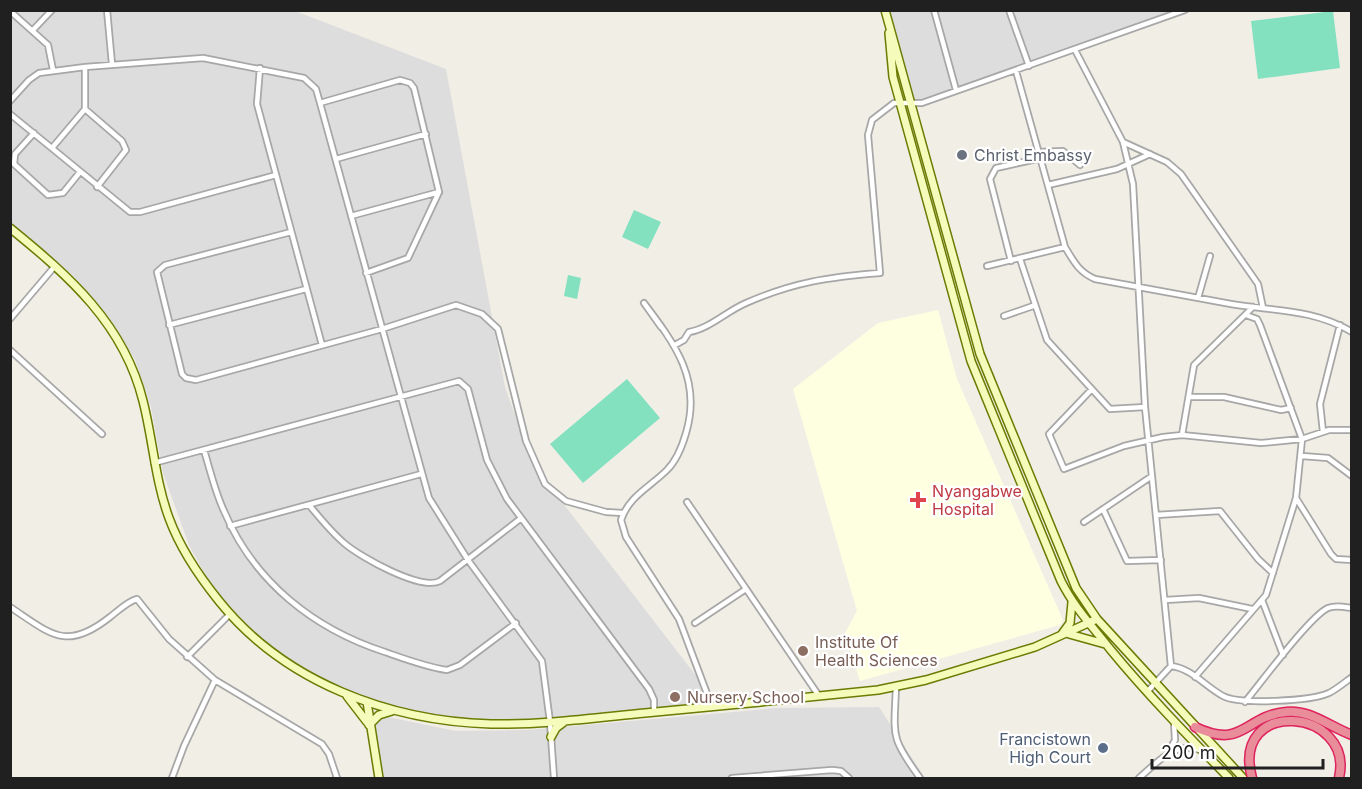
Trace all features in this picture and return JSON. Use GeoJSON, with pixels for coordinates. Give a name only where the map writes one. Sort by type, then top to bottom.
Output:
{"type":"FeatureCollection","features":[{"type":"Feature","properties":{"kind":"highway"},"geometry":{"type":"LineString","coordinates":[[1194,727],[1208,733],[1228,736],[1264,718],[1288,711],[1312,716],[1352,735]]}},
{"type":"Feature","properties":{"kind":"highway"},"geometry":{"type":"LineString","coordinates":[[1252,778],[1249,756],[1254,739],[1272,723],[1290,721],[1318,728],[1331,739],[1340,758],[1338,778]]}},
{"type":"Feature","properties":{"kind":"main road"},"geometry":{"type":"LineString","coordinates":[[885,10],[980,354],[1066,566],[1084,601],[1097,619],[1243,778]]}},
{"type":"Feature","properties":{"kind":"main road"},"geometry":{"type":"LineString","coordinates":[[889,28],[893,77],[971,361],[1072,602],[1146,693],[1229,778]]}},
{"type":"Feature","properties":{"kind":"main road"},"geometry":{"type":"LineString","coordinates":[[10,228],[56,265],[103,315],[129,359],[143,400],[163,500],[178,539],[198,573],[230,614],[280,659],[367,702],[393,710],[468,723],[550,722],[819,696],[896,687],[1058,638],[1089,625],[1097,619]]}},
{"type":"Feature","properties":{"kind":"main road"},"geometry":{"type":"LineString","coordinates":[[1058,638],[1070,623],[1072,602]]}},
{"type":"Feature","properties":{"kind":"main road"},"geometry":{"type":"LineString","coordinates":[[1068,634],[1107,645]]}},
{"type":"Feature","properties":{"kind":"main road"},"geometry":{"type":"LineString","coordinates":[[343,692],[358,707],[369,724]]}},
{"type":"Feature","properties":{"kind":"main road"},"geometry":{"type":"LineString","coordinates":[[367,702],[379,778]]}},
{"type":"Feature","properties":{"kind":"main road"},"geometry":{"type":"LineString","coordinates":[[369,724],[379,715],[393,710]]}},
{"type":"Feature","properties":{"kind":"main road"},"geometry":{"type":"LineString","coordinates":[[551,737],[556,728],[566,720]]}},
{"type":"Feature","properties":{"kind":"street"},"geometry":{"type":"LineString","coordinates":[[33,30],[52,10]]}},
{"type":"Feature","properties":{"kind":"street"},"geometry":{"type":"LineString","coordinates":[[107,10],[112,64]]}},
{"type":"Feature","properties":{"kind":"street"},"geometry":{"type":"LineString","coordinates":[[934,10],[956,90]]}},
{"type":"Feature","properties":{"kind":"street"},"geometry":{"type":"LineString","coordinates":[[1010,10],[1029,66]]}},
{"type":"Feature","properties":{"kind":"street"},"geometry":{"type":"LineString","coordinates":[[675,345],[686,339],[689,332],[697,331],[727,312],[786,287],[818,278],[880,273],[872,202],[868,128],[876,115],[900,101],[922,103],[1185,10]]}},
{"type":"Feature","properties":{"kind":"street"},"geometry":{"type":"LineString","coordinates":[[10,11],[48,45],[53,70]]}},
{"type":"Feature","properties":{"kind":"street"},"geometry":{"type":"LineString","coordinates":[[1075,50],[1123,142],[1129,165],[1136,226],[1145,407],[1171,666],[1146,693]]}},
{"type":"Feature","properties":{"kind":"street"},"geometry":{"type":"LineString","coordinates":[[10,101],[33,76],[53,70],[203,58],[304,78],[316,89],[421,474],[436,513],[542,661],[554,778]]}},
{"type":"Feature","properties":{"kind":"street"},"geometry":{"type":"LineString","coordinates":[[52,148],[85,109],[85,67]]}},
{"type":"Feature","properties":{"kind":"street"},"geometry":{"type":"LineString","coordinates":[[261,68],[257,104],[322,345]]}},
{"type":"Feature","properties":{"kind":"street"},"geometry":{"type":"LineString","coordinates":[[1016,71],[1065,247],[1077,268],[1084,274],[1095,279],[1253,308],[1304,312],[1340,325],[1352,332]]}},
{"type":"Feature","properties":{"kind":"street"},"geometry":{"type":"LineString","coordinates":[[320,103],[406,81],[414,88],[439,192],[408,258],[366,273]]}},
{"type":"Feature","properties":{"kind":"street"},"geometry":{"type":"LineString","coordinates":[[10,89],[16,94]]}},
{"type":"Feature","properties":{"kind":"street"},"geometry":{"type":"LineString","coordinates":[[85,109],[122,141],[126,150],[98,187]]}},
{"type":"Feature","properties":{"kind":"street"},"geometry":{"type":"LineString","coordinates":[[10,114],[125,209],[135,213],[276,175]]}},
{"type":"Feature","properties":{"kind":"street"},"geometry":{"type":"LineString","coordinates":[[34,133],[15,154],[14,164],[40,189],[48,195],[58,196],[80,172]]}},
{"type":"Feature","properties":{"kind":"street"},"geometry":{"type":"LineString","coordinates":[[336,159],[426,134]]}},
{"type":"Feature","properties":{"kind":"street"},"geometry":{"type":"LineString","coordinates":[[1123,142],[1167,162],[1181,174],[1258,284],[1263,308]]}},
{"type":"Feature","properties":{"kind":"street"},"geometry":{"type":"LineString","coordinates":[[1011,261],[990,179],[996,168],[1040,155],[1064,151],[1080,165]]}},
{"type":"Feature","properties":{"kind":"street"},"geometry":{"type":"LineString","coordinates":[[1048,185],[1129,165],[1150,154]]}},
{"type":"Feature","properties":{"kind":"street"},"geometry":{"type":"LineString","coordinates":[[351,216],[439,192]]}},
{"type":"Feature","properties":{"kind":"street"},"geometry":{"type":"LineString","coordinates":[[291,232],[160,268],[156,277],[182,374],[190,380],[382,329],[456,305],[471,309],[488,318],[498,329],[526,441],[545,484],[566,501],[606,512],[623,513]]}},
{"type":"Feature","properties":{"kind":"street"},"geometry":{"type":"LineString","coordinates":[[987,266],[1065,247]]}},
{"type":"Feature","properties":{"kind":"street"},"geometry":{"type":"LineString","coordinates":[[1198,298],[1210,256]]}},
{"type":"Feature","properties":{"kind":"street"},"geometry":{"type":"LineString","coordinates":[[1020,259],[1033,306],[1047,340],[1110,409],[1145,407]]}},
{"type":"Feature","properties":{"kind":"street"},"geometry":{"type":"LineString","coordinates":[[10,319],[56,265]]}},
{"type":"Feature","properties":{"kind":"street"},"geometry":{"type":"LineString","coordinates":[[169,325],[306,289]]}},
{"type":"Feature","properties":{"kind":"street"},"geometry":{"type":"LineString","coordinates":[[662,327],[644,303],[675,345],[691,386],[691,411],[685,437],[672,464],[632,499],[621,520],[626,537],[678,619],[712,707]]}},
{"type":"Feature","properties":{"kind":"street"},"geometry":{"type":"LineString","coordinates":[[1004,316],[1033,306]]}},
{"type":"Feature","properties":{"kind":"street"},"geometry":{"type":"LineString","coordinates":[[1182,435],[1194,365],[1253,308]]}},
{"type":"Feature","properties":{"kind":"street"},"geometry":{"type":"LineString","coordinates":[[1195,677],[1262,600],[1273,573],[1296,498],[1302,456],[1302,439],[1260,325],[1257,319],[1246,315]]}},
{"type":"Feature","properties":{"kind":"street"},"geometry":{"type":"LineString","coordinates":[[1323,432],[1320,404],[1340,325]]}},
{"type":"Feature","properties":{"kind":"street"},"geometry":{"type":"LineString","coordinates":[[10,350],[102,434]]}},
{"type":"Feature","properties":{"kind":"street"},"geometry":{"type":"LineString","coordinates":[[154,464],[455,381],[465,386],[487,460],[520,519],[649,689],[654,700],[654,712]]}},
{"type":"Feature","properties":{"kind":"street"},"geometry":{"type":"LineString","coordinates":[[1091,390],[1051,429],[1050,439],[1061,467],[1068,470],[1112,450],[1182,435],[1261,442],[1302,439],[1323,432],[1352,429]]}},
{"type":"Feature","properties":{"kind":"street"},"geometry":{"type":"LineString","coordinates":[[1189,397],[1224,397],[1272,408],[1292,408]]}},
{"type":"Feature","properties":{"kind":"street"},"geometry":{"type":"LineString","coordinates":[[204,450],[230,526],[254,564],[279,592],[325,626],[359,644],[447,670],[460,666],[516,623]]}},
{"type":"Feature","properties":{"kind":"street"},"geometry":{"type":"LineString","coordinates":[[1302,456],[1328,458],[1352,476]]}},
{"type":"Feature","properties":{"kind":"street"},"geometry":{"type":"LineString","coordinates":[[230,526],[421,474]]}},
{"type":"Feature","properties":{"kind":"street"},"geometry":{"type":"LineString","coordinates":[[1084,522],[1152,476]]}},
{"type":"Feature","properties":{"kind":"street"},"geometry":{"type":"LineString","coordinates":[[1296,498],[1330,554],[1336,559],[1352,560]]}},
{"type":"Feature","properties":{"kind":"street"},"geometry":{"type":"LineString","coordinates":[[687,502],[819,696]]}},
{"type":"Feature","properties":{"kind":"street"},"geometry":{"type":"LineString","coordinates":[[309,505],[336,536],[356,552],[386,568],[425,584],[441,581],[520,519]]}},
{"type":"Feature","properties":{"kind":"street"},"geometry":{"type":"LineString","coordinates":[[1102,509],[1127,561],[1161,560]]}},
{"type":"Feature","properties":{"kind":"street"},"geometry":{"type":"LineString","coordinates":[[1156,515],[1220,511],[1258,559],[1273,573]]}},
{"type":"Feature","properties":{"kind":"street"},"geometry":{"type":"LineString","coordinates":[[695,623],[746,589]]}},
{"type":"Feature","properties":{"kind":"street"},"geometry":{"type":"LineString","coordinates":[[1165,600],[1199,598],[1252,609]]}},
{"type":"Feature","properties":{"kind":"street"},"geometry":{"type":"LineString","coordinates":[[10,607],[52,633],[69,637],[87,634],[137,599],[169,639],[215,680],[317,739],[329,754],[337,778]]}},
{"type":"Feature","properties":{"kind":"street"},"geometry":{"type":"LineString","coordinates":[[1262,600],[1283,655]]}},
{"type":"Feature","properties":{"kind":"street"},"geometry":{"type":"LineString","coordinates":[[1245,702],[1283,655],[1325,610],[1336,606],[1352,608]]}},
{"type":"Feature","properties":{"kind":"street"},"geometry":{"type":"LineString","coordinates":[[187,657],[230,614]]}},
{"type":"Feature","properties":{"kind":"street"},"geometry":{"type":"LineString","coordinates":[[1171,666],[1178,667],[1221,695],[1245,702],[1312,698],[1327,694],[1352,677]]}},
{"type":"Feature","properties":{"kind":"street"},"geometry":{"type":"LineString","coordinates":[[172,778],[184,746],[215,680]]}},
{"type":"Feature","properties":{"kind":"street"},"geometry":{"type":"LineString","coordinates":[[896,687],[894,737],[898,748],[920,778]]}},
{"type":"Feature","properties":{"kind":"street"},"geometry":{"type":"LineString","coordinates":[[1168,753],[1174,740],[1174,722]]}},
{"type":"Feature","properties":{"kind":"street"},"geometry":{"type":"LineString","coordinates":[[1139,778],[1168,753],[1186,747],[1202,751]]}},
{"type":"Feature","properties":{"kind":"street"},"geometry":{"type":"LineString","coordinates":[[732,778],[841,771],[849,778]]}},
{"type":"Feature","properties":{"kind":"street"},"geometry":{"type":"LineString","coordinates":[[810,772],[810,778]]}},
{"type":"Feature","properties":{"kind":"shaded area"},"geometry":{"type":"Polygon","coordinates":[[[10,11],[295,11],[446,69],[505,387],[532,463],[697,677],[705,705],[555,719],[447,719],[374,704],[306,670],[262,641],[212,587],[189,545],[163,473],[151,407],[135,360],[111,321],[73,276],[11,223],[10,11]]]}},
{"type":"Feature","properties":{"kind":"shaded area"},"geometry":{"type":"Polygon","coordinates":[[[888,11],[1186,11],[912,102],[888,11]]]}},
{"type":"Feature","properties":{"kind":"shaded area","name":"Nyangabwe Hospital"},"geometry":{"type":"Polygon","coordinates":[[[938,310],[957,379],[1063,620],[1060,625],[860,681],[845,633],[857,611],[793,389],[878,323],[938,310]]]}},
{"type":"Feature","properties":{"kind":"shaded area"},"geometry":{"type":"Polygon","coordinates":[[[879,707],[925,778],[383,778],[373,721],[388,717],[456,731],[529,730],[777,708],[879,707]]]}},
{"type":"Feature","properties":{"kind":"green space"},"geometry":{"type":"Polygon","coordinates":[[[1333,11],[1340,68],[1258,79],[1251,21],[1333,11]]]}},
{"type":"Feature","properties":{"kind":"green space"},"geometry":{"type":"Polygon","coordinates":[[[634,210],[661,222],[648,249],[622,237],[634,210]]]}},
{"type":"Feature","properties":{"kind":"green space"},"geometry":{"type":"Polygon","coordinates":[[[568,275],[581,278],[577,299],[564,296],[568,275]]]}},
{"type":"Feature","properties":{"kind":"green space"},"geometry":{"type":"Polygon","coordinates":[[[627,379],[660,418],[583,483],[550,444],[627,379]]]}},
{"type":"Feature","properties":{"kind":"place","name":"Christ Embassy"},"geometry":{"type":"Point","coordinates":[962,155]}},
{"type":"Feature","properties":{"kind":"place","name":"Nyangabwe Hospital"},"geometry":{"type":"Point","coordinates":[918,500]}},
{"type":"Feature","properties":{"kind":"place","name":"Institute Of Health Sciences"},"geometry":{"type":"Point","coordinates":[803,651]}},
{"type":"Feature","properties":{"kind":"place","name":"Nursery School"},"geometry":{"type":"Point","coordinates":[675,697]}},
{"type":"Feature","properties":{"kind":"place","name":"Francistown High Court"},"geometry":{"type":"Point","coordinates":[1103,748]}}]}
